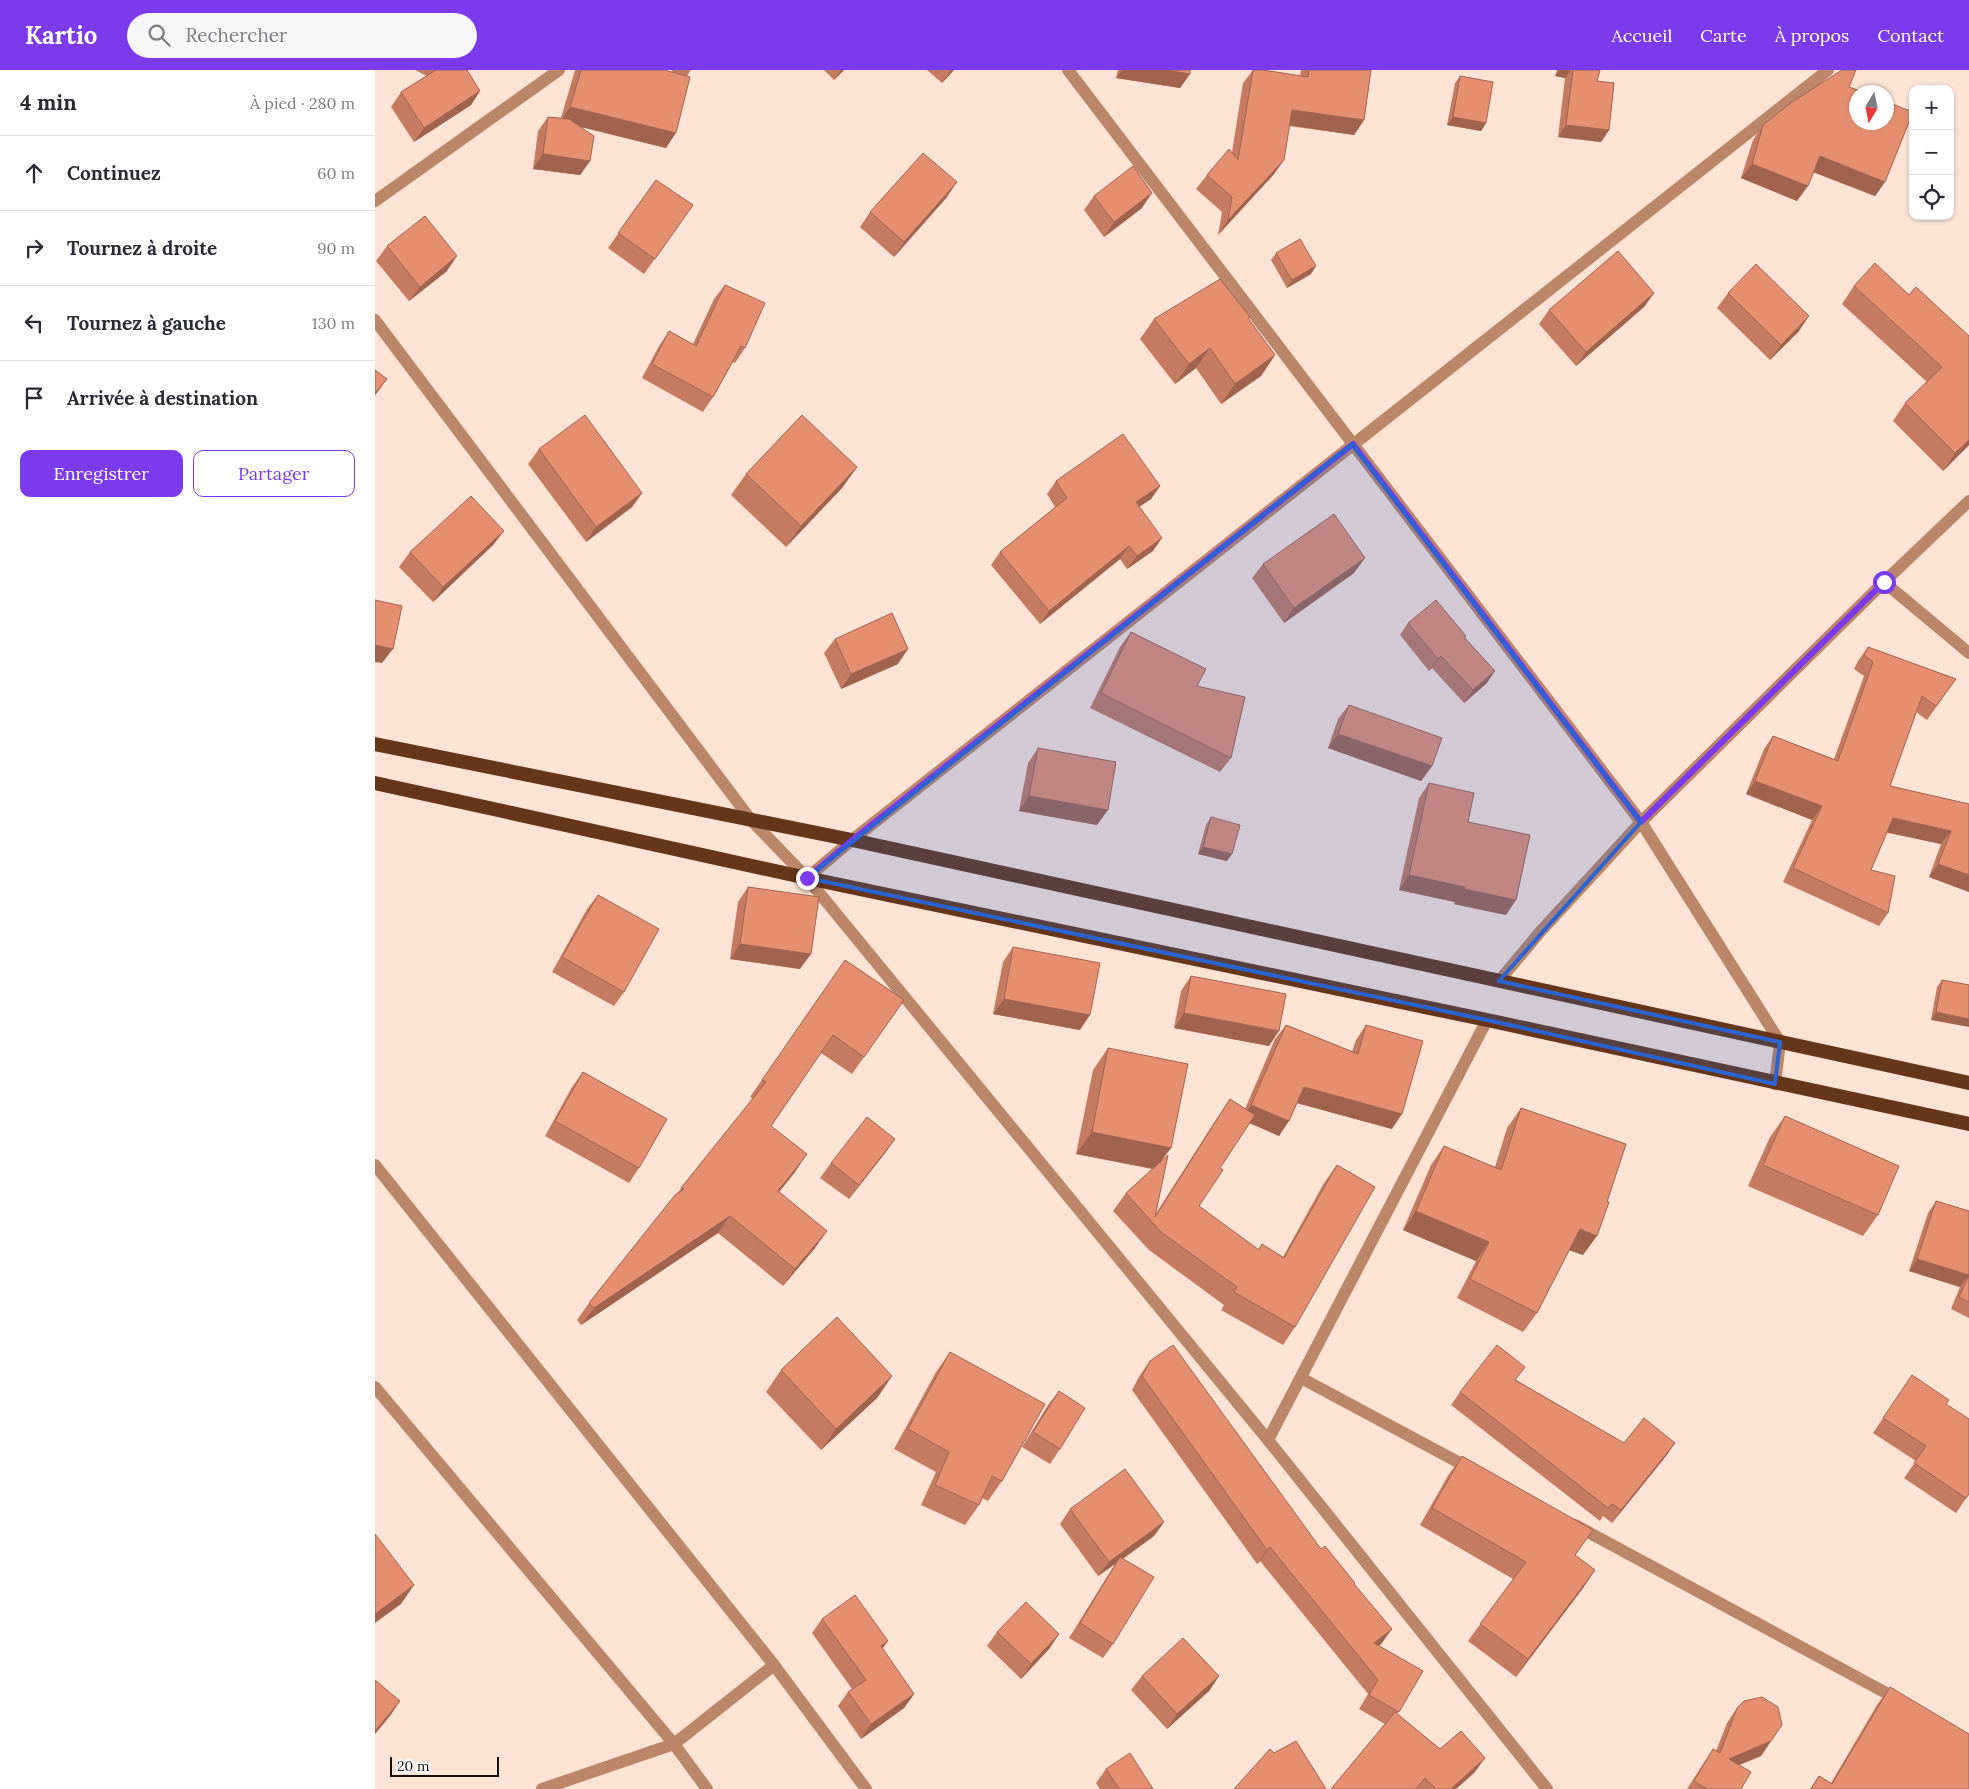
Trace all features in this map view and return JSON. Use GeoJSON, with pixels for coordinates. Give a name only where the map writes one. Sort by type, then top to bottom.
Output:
{"type":"FeatureCollection","features":[{"type":"Feature","properties":{"kind":"highway"},"geometry":{"type":"LineString","coordinates":[[375,744],[852,840],[1969,1083]]}},
{"type":"Feature","properties":{"kind":"highway"},"geometry":{"type":"LineString","coordinates":[[375,783],[807,878],[1487,1020],[1775,1084],[1969,1124]]}},
{"type":"Feature","properties":{"kind":"street"},"geometry":{"type":"LineString","coordinates":[[375,201],[559,70]]}},
{"type":"Feature","properties":{"kind":"street"},"geometry":{"type":"LineString","coordinates":[[1068,70],[1641,822],[1780,1042],[1775,1084]]}},
{"type":"Feature","properties":{"kind":"street"},"geometry":{"type":"LineString","coordinates":[[807,878],[852,840],[1828,70]]}},
{"type":"Feature","properties":{"kind":"street"},"geometry":{"type":"LineString","coordinates":[[375,320],[751,820],[807,878],[1268,1440],[1547,1789]]}},
{"type":"Feature","properties":{"kind":"street"},"geometry":{"type":"LineString","coordinates":[[1499,981],[1540,932],[1641,822],[1884,582],[1969,501]]}},
{"type":"Feature","properties":{"kind":"street"},"geometry":{"type":"LineString","coordinates":[[1884,582],[1969,653]]}},
{"type":"Feature","properties":{"kind":"street"},"geometry":{"type":"LineString","coordinates":[[1268,1440],[1487,1020]]}},
{"type":"Feature","properties":{"kind":"street"},"geometry":{"type":"LineString","coordinates":[[375,1165],[774,1665],[867,1789]]}},
{"type":"Feature","properties":{"kind":"street"},"geometry":{"type":"LineString","coordinates":[[1301,1378],[1485,1477]]}},
{"type":"Feature","properties":{"kind":"street"},"geometry":{"type":"LineString","coordinates":[[375,1386],[674,1744],[707,1789]]}},
{"type":"Feature","properties":{"kind":"street"},"geometry":{"type":"LineString","coordinates":[[1565,1520],[1916,1709]]}},
{"type":"Feature","properties":{"kind":"street"},"geometry":{"type":"LineString","coordinates":[[541,1789],[674,1744],[774,1665]]}},
{"type":"Feature","properties":{"kind":"highlighted area"},"geometry":{"type":"Polygon","coordinates":[[[1352,444],[1641,822],[1499,981],[1780,1042],[1775,1084],[1487,1020],[807,878],[1352,444]]]}},
{"type":"Feature","properties":{"kind":"building"},"geometry":{"type":"Polygon","coordinates":[[[436,70],[467,70],[480,91],[424,128],[401,92],[436,70]]]}},
{"type":"Feature","properties":{"kind":"building"},"geometry":{"type":"Polygon","coordinates":[[[581,70],[664,70],[690,77],[676,133],[570,107],[581,70]]]}},
{"type":"Feature","properties":{"kind":"building"},"geometry":{"type":"Polygon","coordinates":[[[1166,70],[1190,70],[1190,74],[1166,70]]]}},
{"type":"Feature","properties":{"kind":"building"},"geometry":{"type":"Polygon","coordinates":[[[1253,70],[1308,77],[1309,70],[1371,70],[1364,120],[1292,110],[1284,160],[1228,220],[1232,197],[1207,175],[1229,149],[1238,160],[1253,70]]]}},
{"type":"Feature","properties":{"kind":"building"},"geometry":{"type":"Polygon","coordinates":[[[1573,70],[1600,70],[1597,81],[1614,83],[1609,130],[1566,125],[1573,70]]]}},
{"type":"Feature","properties":{"kind":"building"},"geometry":{"type":"Polygon","coordinates":[[[1842,70],[1856,70],[1849,85],[1849,130],[1894,130],[1894,105],[1909,110],[1909,122],[1885,182],[1820,156],[1808,186],[1752,164],[1763,125],[1792,102],[1842,70]]]}},
{"type":"Feature","properties":{"kind":"building"},"geometry":{"type":"Polygon","coordinates":[[[1460,76],[1493,82],[1486,123],[1453,117],[1460,76]]]}},
{"type":"Feature","properties":{"kind":"building"},"geometry":{"type":"Polygon","coordinates":[[[548,117],[569,119],[594,136],[590,161],[543,154],[548,117]]]}},
{"type":"Feature","properties":{"kind":"building"},"geometry":{"type":"Polygon","coordinates":[[[923,153],[957,182],[904,242],[870,212],[923,153]]]}},
{"type":"Feature","properties":{"kind":"building"},"geometry":{"type":"Polygon","coordinates":[[[1133,166],[1152,193],[1114,222],[1094,196],[1133,166]]]}},
{"type":"Feature","properties":{"kind":"building"},"geometry":{"type":"Polygon","coordinates":[[[656,180],[693,205],[655,259],[618,233],[656,180]]]}},
{"type":"Feature","properties":{"kind":"building"},"geometry":{"type":"Polygon","coordinates":[[[425,216],[457,256],[420,287],[387,246],[425,216]]]}},
{"type":"Feature","properties":{"kind":"building"},"geometry":{"type":"Polygon","coordinates":[[[1300,239],[1316,266],[1292,280],[1276,253],[1300,239]]]}},
{"type":"Feature","properties":{"kind":"building"},"geometry":{"type":"Polygon","coordinates":[[[1618,251],[1654,293],[1586,352],[1549,310],[1618,251]]]}},
{"type":"Feature","properties":{"kind":"building"},"geometry":{"type":"Polygon","coordinates":[[[1875,263],[1909,295],[1916,287],[1969,336],[1969,440],[1955,453],[1905,403],[1942,367],[1854,286],[1875,263]]]}},
{"type":"Feature","properties":{"kind":"building"},"geometry":{"type":"Polygon","coordinates":[[[1756,264],[1809,316],[1781,345],[1728,293],[1756,264]]]}},
{"type":"Feature","properties":{"kind":"building"},"geometry":{"type":"Polygon","coordinates":[[[1220,279],[1250,317],[1248,318],[1275,355],[1235,384],[1210,348],[1189,364],[1154,319],[1220,279]]]}},
{"type":"Feature","properties":{"kind":"building"},"geometry":{"type":"Polygon","coordinates":[[[725,285],[765,303],[745,348],[741,346],[713,397],[652,364],[669,331],[696,346],[725,285]]]}},
{"type":"Feature","properties":{"kind":"building"},"geometry":{"type":"Polygon","coordinates":[[[375,370],[387,379],[375,393],[375,370]]]}},
{"type":"Feature","properties":{"kind":"building"},"geometry":{"type":"Polygon","coordinates":[[[585,415],[642,493],[596,527],[539,449],[585,415]]]}},
{"type":"Feature","properties":{"kind":"building"},"geometry":{"type":"Polygon","coordinates":[[[802,415],[857,467],[801,526],[746,474],[802,415]]]}},
{"type":"Feature","properties":{"kind":"building"},"geometry":{"type":"Polygon","coordinates":[[[1123,434],[1160,486],[1136,502],[1162,538],[1137,556],[1129,546],[1049,611],[1000,552],[1067,498],[1056,481],[1123,434]]]}},
{"type":"Feature","properties":{"kind":"building"},"geometry":{"type":"Polygon","coordinates":[[[471,496],[504,531],[443,587],[410,552],[471,496]]]}},
{"type":"Feature","properties":{"kind":"building"},"geometry":{"type":"Polygon","coordinates":[[[1334,514],[1365,558],[1294,608],[1263,564],[1334,514]]]}},
{"type":"Feature","properties":{"kind":"building"},"geometry":{"type":"Polygon","coordinates":[[[375,600],[402,606],[393,649],[375,645],[375,600]]]}},
{"type":"Feature","properties":{"kind":"building"},"geometry":{"type":"Polygon","coordinates":[[[1436,600],[1466,636],[1464,637],[1495,671],[1473,690],[1441,656],[1438,659],[1408,623],[1436,600]]]}},
{"type":"Feature","properties":{"kind":"building"},"geometry":{"type":"Polygon","coordinates":[[[892,613],[908,649],[851,674],[835,639],[892,613]]]}},
{"type":"Feature","properties":{"kind":"building"},"geometry":{"type":"Polygon","coordinates":[[[1131,632],[1206,669],[1197,686],[1245,697],[1231,758],[1101,693],[1131,632]]]}},
{"type":"Feature","properties":{"kind":"building"},"geometry":{"type":"Polygon","coordinates":[[[1868,647],[1956,679],[1936,706],[1922,696],[1890,786],[1969,804],[1969,875],[1938,864],[1951,831],[1893,818],[1871,870],[1895,876],[1888,913],[1793,868],[1822,806],[1755,781],[1773,736],[1838,761],[1873,662],[1864,655],[1868,647]]]}},
{"type":"Feature","properties":{"kind":"building"},"geometry":{"type":"Polygon","coordinates":[[[1349,705],[1442,738],[1432,766],[1338,734],[1349,705]]]}},
{"type":"Feature","properties":{"kind":"building"},"geometry":{"type":"Polygon","coordinates":[[[1038,748],[1116,762],[1108,810],[1029,796],[1038,748]]]}},
{"type":"Feature","properties":{"kind":"building"},"geometry":{"type":"Polygon","coordinates":[[[1429,783],[1474,793],[1468,822],[1530,835],[1516,900],[1409,875],[1429,783]]]}},
{"type":"Feature","properties":{"kind":"building"},"geometry":{"type":"Polygon","coordinates":[[[1211,817],[1240,825],[1232,854],[1203,847],[1211,817]]]}},
{"type":"Feature","properties":{"kind":"building"},"geometry":{"type":"Polygon","coordinates":[[[748,887],[819,897],[811,954],[740,944],[748,887]]]}},
{"type":"Feature","properties":{"kind":"building"},"geometry":{"type":"Polygon","coordinates":[[[598,895],[659,929],[624,992],[562,957],[598,895]]]}},
{"type":"Feature","properties":{"kind":"building"},"geometry":{"type":"Polygon","coordinates":[[[1013,947],[1100,963],[1090,1015],[1004,999],[1013,947]]]}},
{"type":"Feature","properties":{"kind":"building"},"geometry":{"type":"Polygon","coordinates":[[[845,960],[904,1000],[864,1057],[833,1035],[771,1126],[807,1154],[778,1191],[827,1231],[795,1269],[730,1216],[594,1308],[589,1303],[675,1195],[684,1189],[681,1188],[766,1082],[762,1080],[845,960]]]}},
{"type":"Feature","properties":{"kind":"building"},"geometry":{"type":"Polygon","coordinates":[[[1191,976],[1286,994],[1279,1031],[1184,1013],[1191,976]]]}},
{"type":"Feature","properties":{"kind":"building"},"geometry":{"type":"Polygon","coordinates":[[[1942,980],[1969,985],[1969,1019],[1936,1012],[1942,980]]]}},
{"type":"Feature","properties":{"kind":"building"},"geometry":{"type":"Polygon","coordinates":[[[1286,1025],[1358,1054],[1366,1025],[1423,1041],[1402,1114],[1304,1087],[1289,1121],[1251,1105],[1286,1025]]]}},
{"type":"Feature","properties":{"kind":"building"},"geometry":{"type":"Polygon","coordinates":[[[1108,1048],[1188,1064],[1171,1148],[1092,1132],[1108,1048]]]}},
{"type":"Feature","properties":{"kind":"building"},"geometry":{"type":"Polygon","coordinates":[[[583,1072],[667,1119],[639,1168],[555,1121],[583,1072]]]}},
{"type":"Feature","properties":{"kind":"building"},"geometry":{"type":"Polygon","coordinates":[[[1230,1099],[1255,1115],[1220,1168],[1223,1170],[1199,1206],[1259,1250],[1262,1244],[1284,1258],[1337,1165],[1375,1187],[1295,1327],[1234,1292],[1237,1287],[1161,1232],[1126,1193],[1168,1155],[1155,1217],[1230,1099]]]}},
{"type":"Feature","properties":{"kind":"building"},"geometry":{"type":"Polygon","coordinates":[[[1521,1108],[1626,1144],[1597,1236],[1580,1229],[1537,1313],[1470,1279],[1489,1242],[1416,1211],[1444,1146],[1501,1170],[1521,1108]]]}},
{"type":"Feature","properties":{"kind":"building"},"geometry":{"type":"Polygon","coordinates":[[[1785,1116],[1899,1166],[1878,1215],[1763,1165],[1785,1116]]]}},
{"type":"Feature","properties":{"kind":"building"},"geometry":{"type":"Polygon","coordinates":[[[867,1117],[895,1139],[859,1185],[831,1163],[867,1117]]]}},
{"type":"Feature","properties":{"kind":"building"},"geometry":{"type":"Polygon","coordinates":[[[1936,1201],[1969,1211],[1969,1275],[1917,1259],[1936,1201]]]}},
{"type":"Feature","properties":{"kind":"building"},"geometry":{"type":"Polygon","coordinates":[[[1969,1275],[1969,1302],[1959,1297],[1969,1275]]]}},
{"type":"Feature","properties":{"kind":"building"},"geometry":{"type":"Polygon","coordinates":[[[837,1317],[892,1376],[836,1429],[781,1370],[837,1317]]]}},
{"type":"Feature","properties":{"kind":"building"},"geometry":{"type":"Polygon","coordinates":[[[1173,1345],[1321,1549],[1325,1546],[1392,1629],[1374,1643],[1423,1671],[1399,1712],[1369,1695],[1378,1680],[1270,1547],[1267,1550],[1142,1376],[1150,1361],[1173,1345]]]}},
{"type":"Feature","properties":{"kind":"building"},"geometry":{"type":"Polygon","coordinates":[[[1497,1345],[1525,1367],[1515,1380],[1624,1443],[1644,1418],[1675,1443],[1621,1510],[1612,1504],[1608,1508],[1460,1392],[1497,1345]]]}},
{"type":"Feature","properties":{"kind":"building"},"geometry":{"type":"Polygon","coordinates":[[[950,1352],[1045,1404],[1002,1481],[992,1476],[979,1505],[935,1485],[949,1452],[908,1429],[950,1352]]]}},
{"type":"Feature","properties":{"kind":"building"},"geometry":{"type":"Polygon","coordinates":[[[1912,1375],[1949,1400],[1946,1404],[1969,1419],[1969,1494],[1966,1498],[1914,1463],[1926,1446],[1883,1418],[1912,1375]]]}},
{"type":"Feature","properties":{"kind":"building"},"geometry":{"type":"Polygon","coordinates":[[[1059,1391],[1085,1408],[1060,1449],[1033,1432],[1059,1391]]]}},
{"type":"Feature","properties":{"kind":"building"},"geometry":{"type":"Polygon","coordinates":[[[1462,1456],[1593,1530],[1575,1555],[1595,1570],[1528,1659],[1480,1624],[1526,1562],[1432,1508],[1462,1456]]]}},
{"type":"Feature","properties":{"kind":"building"},"geometry":{"type":"Polygon","coordinates":[[[1125,1469],[1164,1522],[1109,1562],[1070,1509],[1125,1469]]]}},
{"type":"Feature","properties":{"kind":"building"},"geometry":{"type":"Polygon","coordinates":[[[375,1534],[414,1585],[375,1614],[375,1534]]]}},
{"type":"Feature","properties":{"kind":"building"},"geometry":{"type":"Polygon","coordinates":[[[1120,1557],[1154,1577],[1113,1644],[1080,1623],[1120,1557]]]}},
{"type":"Feature","properties":{"kind":"building"},"geometry":{"type":"Polygon","coordinates":[[[855,1595],[888,1641],[881,1646],[914,1694],[871,1724],[848,1692],[866,1680],[822,1619],[855,1595]]]}},
{"type":"Feature","properties":{"kind":"building"},"geometry":{"type":"Polygon","coordinates":[[[1026,1602],[1059,1634],[1031,1664],[997,1632],[1026,1602]]]}},
{"type":"Feature","properties":{"kind":"building"},"geometry":{"type":"Polygon","coordinates":[[[1183,1638],[1219,1676],[1177,1714],[1142,1676],[1183,1638]]]}},
{"type":"Feature","properties":{"kind":"building"},"geometry":{"type":"Polygon","coordinates":[[[375,1680],[400,1701],[375,1731],[375,1680]]]}},
{"type":"Feature","properties":{"kind":"building"},"geometry":{"type":"Polygon","coordinates":[[[1890,1687],[1969,1734],[1969,1789],[1811,1789],[1819,1776],[1832,1784],[1890,1687]]]}},
{"type":"Feature","properties":{"kind":"building"},"geometry":{"type":"Polygon","coordinates":[[[1762,1697],[1778,1707],[1782,1725],[1771,1741],[1729,1759],[1751,1772],[1741,1789],[1707,1789],[1694,1781],[1713,1749],[1720,1753],[1737,1708],[1744,1701],[1762,1697]]]}},
{"type":"Feature","properties":{"kind":"building"},"geometry":{"type":"Polygon","coordinates":[[[1395,1712],[1440,1749],[1461,1731],[1485,1758],[1451,1789],[1436,1789],[1425,1778],[1416,1789],[1331,1789],[1395,1712]]]}},
{"type":"Feature","properties":{"kind":"building"},"geometry":{"type":"Polygon","coordinates":[[[1296,1741],[1326,1789],[1234,1789],[1270,1749],[1274,1753],[1296,1741]]]}},
{"type":"Feature","properties":{"kind":"building"},"geometry":{"type":"Polygon","coordinates":[[[1130,1753],[1153,1789],[1119,1789],[1106,1769],[1130,1753]]]}},
{"type":"Feature","properties":{"kind":"route"},"geometry":{"type":"LineString","coordinates":[[807,878],[852,840],[1353,444],[1641,822],[1884,582]]}}]}
